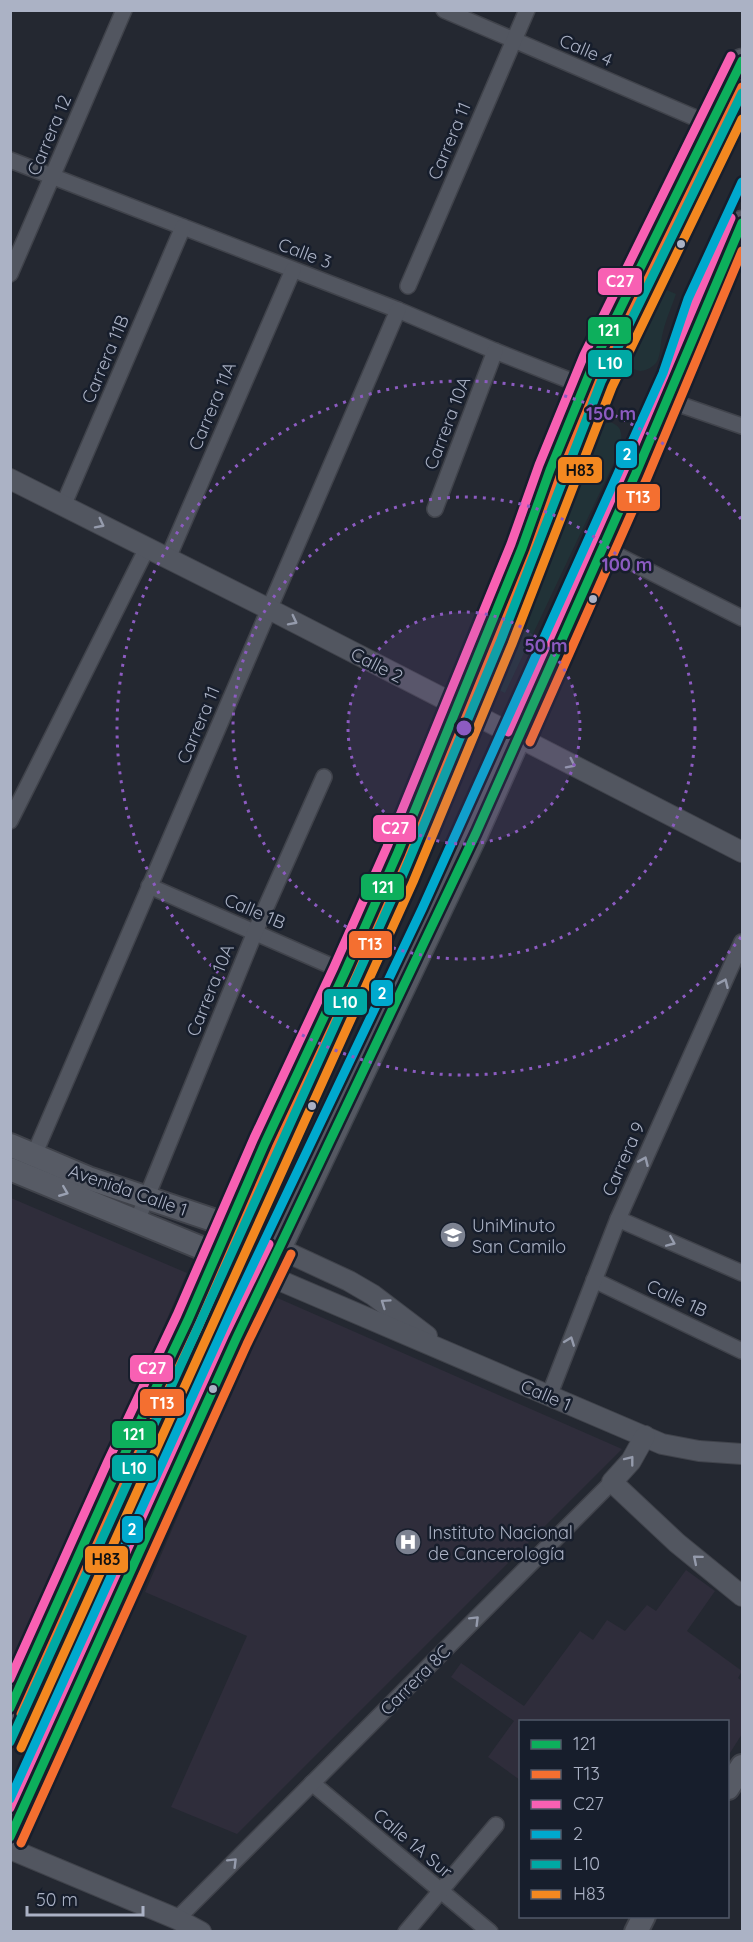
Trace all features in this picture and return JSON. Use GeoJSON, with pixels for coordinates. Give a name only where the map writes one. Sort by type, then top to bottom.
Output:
{"type":"FeatureCollection","features":[{"type":"Feature","properties":{"kind":"main road"},"geometry":{"type":"LineString","coordinates":[[10,1709],[398,852],[584,386],[633,281],[742,61]]}},
{"type":"Feature","properties":{"kind":"main road"},"geometry":{"type":"LineString","coordinates":[[10,1838],[211,1392],[476,833],[603,548],[718,274],[742,223]]}},
{"type":"Feature","properties":{"kind":"main road","name":"Avenida Calle 1"},"geometry":{"type":"LineString","coordinates":[[10,1145],[88,1178],[229,1226],[280,1249]]}},
{"type":"Feature","properties":{"kind":"main road","name":"Avenida Calle 1"},"geometry":{"type":"LineString","coordinates":[[10,1169],[267,1275]]}},
{"type":"Feature","properties":{"kind":"main road"},"geometry":{"type":"LineString","coordinates":[[729,1786],[742,1766]]}},
{"type":"Feature","properties":{"kind":"main road"},"geometry":{"type":"LineString","coordinates":[[636,1932],[643,1918]]}},
{"type":"Feature","properties":{"kind":"street","name":"Carrera 12"},"geometry":{"type":"LineString","coordinates":[[10,274],[124,10]]}},
{"type":"Feature","properties":{"kind":"street","name":"Calle 4"},"geometry":{"type":"LineString","coordinates":[[444,10],[712,125]]}},
{"type":"Feature","properties":{"kind":"street","name":"Carrera 11"},"geometry":{"type":"LineString","coordinates":[[408,286],[526,10]]}},
{"type":"Feature","properties":{"kind":"street","name":"Calle 3"},"geometry":{"type":"LineString","coordinates":[[10,160],[398,310],[584,386]]}},
{"type":"Feature","properties":{"kind":"street","name":"Carrera 11B"},"geometry":{"type":"LineString","coordinates":[[63,506],[183,227]]}},
{"type":"Feature","properties":{"kind":"street","name":"Carrera 11A"},"geometry":{"type":"LineString","coordinates":[[168,558],[293,270]]}},
{"type":"Feature","properties":{"kind":"street","name":"Carrera 11"},"geometry":{"type":"LineString","coordinates":[[33,1155],[398,310]]}},
{"type":"Feature","properties":{"kind":"street","name":"Carrera 10A"},"geometry":{"type":"LineString","coordinates":[[435,509],[495,351]]}},
{"type":"Feature","properties":{"kind":"street"},"geometry":{"type":"LineString","coordinates":[[667,400],[742,426]]}},
{"type":"Feature","properties":{"kind":"street","name":"Calle 2"},"geometry":{"type":"LineString","coordinates":[[10,479],[742,852]]}},
{"type":"Feature","properties":{"kind":"street"},"geometry":{"type":"LineString","coordinates":[[10,821],[147,548]]}},
{"type":"Feature","properties":{"kind":"street"},"geometry":{"type":"LineString","coordinates":[[603,548],[742,618]]}},
{"type":"Feature","properties":{"kind":"street","name":"Carrera 10A"},"geometry":{"type":"LineString","coordinates":[[137,1221],[255,932],[324,777]]}},
{"type":"Feature","properties":{"kind":"street","name":"Calle 1B"},"geometry":{"type":"LineString","coordinates":[[149,886],[345,972]]}},
{"type":"Feature","properties":{"kind":"street","name":"Carrera 9"},"geometry":{"type":"LineString","coordinates":[[549,1396],[618,1219],[742,942]]}},
{"type":"Feature","properties":{"kind":"street"},"geometry":{"type":"LineString","coordinates":[[618,1219],[742,1273]]}},
{"type":"Feature","properties":{"kind":"street","name":"Calle 1"},"geometry":{"type":"LineString","coordinates":[[280,1249],[349,1281],[373,1295],[448,1352]]}},
{"type":"Feature","properties":{"kind":"street","name":"Calle 1"},"geometry":{"type":"LineString","coordinates":[[267,1275],[645,1436],[680,1448],[742,1454]]}},
{"type":"Feature","properties":{"kind":"street","name":"Calle 1B"},"geometry":{"type":"LineString","coordinates":[[594,1280],[742,1351]]}},
{"type":"Feature","properties":{"kind":"street","name":"Carrera 8C"},"geometry":{"type":"LineString","coordinates":[[177,1919],[612,1482],[631,1461],[645,1436]]}},
{"type":"Feature","properties":{"kind":"street"},"geometry":{"type":"LineString","coordinates":[[612,1482],[677,1543],[742,1596]]}},
{"type":"Feature","properties":{"kind":"street","name":"Calle 1A Sur"},"geometry":{"type":"LineString","coordinates":[[312,1783],[490,1932]]}},
{"type":"Feature","properties":{"kind":"street"},"geometry":{"type":"LineString","coordinates":[[406,1932],[496,1825]]}},
{"type":"Feature","properties":{"kind":"street"},"geometry":{"type":"LineString","coordinates":[[10,1849],[177,1919],[201,1932]]}},
{"type":"Feature","properties":{"kind":"shaded area"},"geometry":{"type":"Polygon","coordinates":[[[662,288],[676,294],[663,331],[659,358],[647,369],[636,370],[632,368],[627,357],[627,343],[662,288]]]}},
{"type":"Feature","properties":{"kind":"shaded area"},"geometry":{"type":"Polygon","coordinates":[[[610,422],[620,430],[619,452],[505,693],[492,687],[591,434],[596,427],[610,422]]]}},
{"type":"Feature","properties":{"kind":"shaded area"},"geometry":{"type":"Polygon","coordinates":[[[11,1198],[187,1273],[88,1499],[11,1665],[11,1198]]]}},
{"type":"Feature","properties":{"kind":"shaded area","name":"Instituto Nacional de Cancerología"},"geometry":{"type":"Polygon","coordinates":[[[273,1296],[622,1449],[237,1834],[171,1807],[247,1636],[145,1592],[273,1296]]]}},
{"type":"Feature","properties":{"kind":"shaded area"},"geometry":{"type":"Polygon","coordinates":[[[686,1570],[715,1591],[687,1631],[742,1671],[738,1678],[742,1681],[742,1734],[729,1754],[729,1720],[519,1720],[519,1779],[488,1757],[514,1721],[451,1677],[461,1663],[524,1706],[580,1631],[593,1640],[607,1620],[625,1631],[647,1605],[656,1611],[686,1570]]]}},
{"type":"Feature","properties":{"kind":"transit line","name":"C27"},"geometry":{"type":"LineString","coordinates":[[10,1679],[107,1463],[177,1315],[254,1138],[387,847],[511,544],[539,465],[584,355],[731,56]]}},
{"type":"Feature","properties":{"kind":"transit line","name":"121"},"geometry":{"type":"LineString","coordinates":[[10,1708],[118,1468],[188,1320],[265,1143],[398,852],[522,548],[550,470],[595,360],[742,61]]}},
{"type":"Feature","properties":{"kind":"transit line","name":"T13"},"geometry":{"type":"LineString","coordinates":[[21,1714],[409,857],[533,553],[561,474],[606,365],[742,87]]}},
{"type":"Feature","properties":{"kind":"transit line","name":"L10"},"geometry":{"type":"LineString","coordinates":[[10,1742],[402,877],[501,640],[601,382],[742,93]]}},
{"type":"Feature","properties":{"kind":"transit line","name":"H83"},"geometry":{"type":"LineString","coordinates":[[21,1748],[413,882],[512,644],[612,387],[742,119]]}},
{"type":"Feature","properties":{"kind":"transit line","name":"2"},"geometry":{"type":"LineString","coordinates":[[10,1799],[232,1309],[422,909],[663,373],[688,299],[742,182]]}},
{"type":"Feature","properties":{"kind":"transit line","name":"C27"},"geometry":{"type":"LineString","coordinates":[[508,732],[625,468],[731,218]]}},
{"type":"Feature","properties":{"kind":"transit line","name":"121"},"geometry":{"type":"LineString","coordinates":[[10,1837],[236,1339],[476,833],[636,473],[742,223]]}},
{"type":"Feature","properties":{"kind":"transit line","name":"T13"},"geometry":{"type":"LineString","coordinates":[[530,742],[647,478],[742,251]]}},
{"type":"Feature","properties":{"kind":"transit line","name":"C27"},"geometry":{"type":"LineString","coordinates":[[10,1808],[225,1334],[269,1244]]}},
{"type":"Feature","properties":{"kind":"transit line","name":"T13"},"geometry":{"type":"LineString","coordinates":[[21,1843],[247,1344],[291,1254]]}},
{"type":"Feature","properties":{"kind":"place","name":"UniMinuto San Camilo"},"geometry":{"type":"Point","coordinates":[453,1235]}},
{"type":"Feature","properties":{"kind":"place","name":"Instituto Nacional de Cancerología"},"geometry":{"type":"Point","coordinates":[408,1542]}}]}
